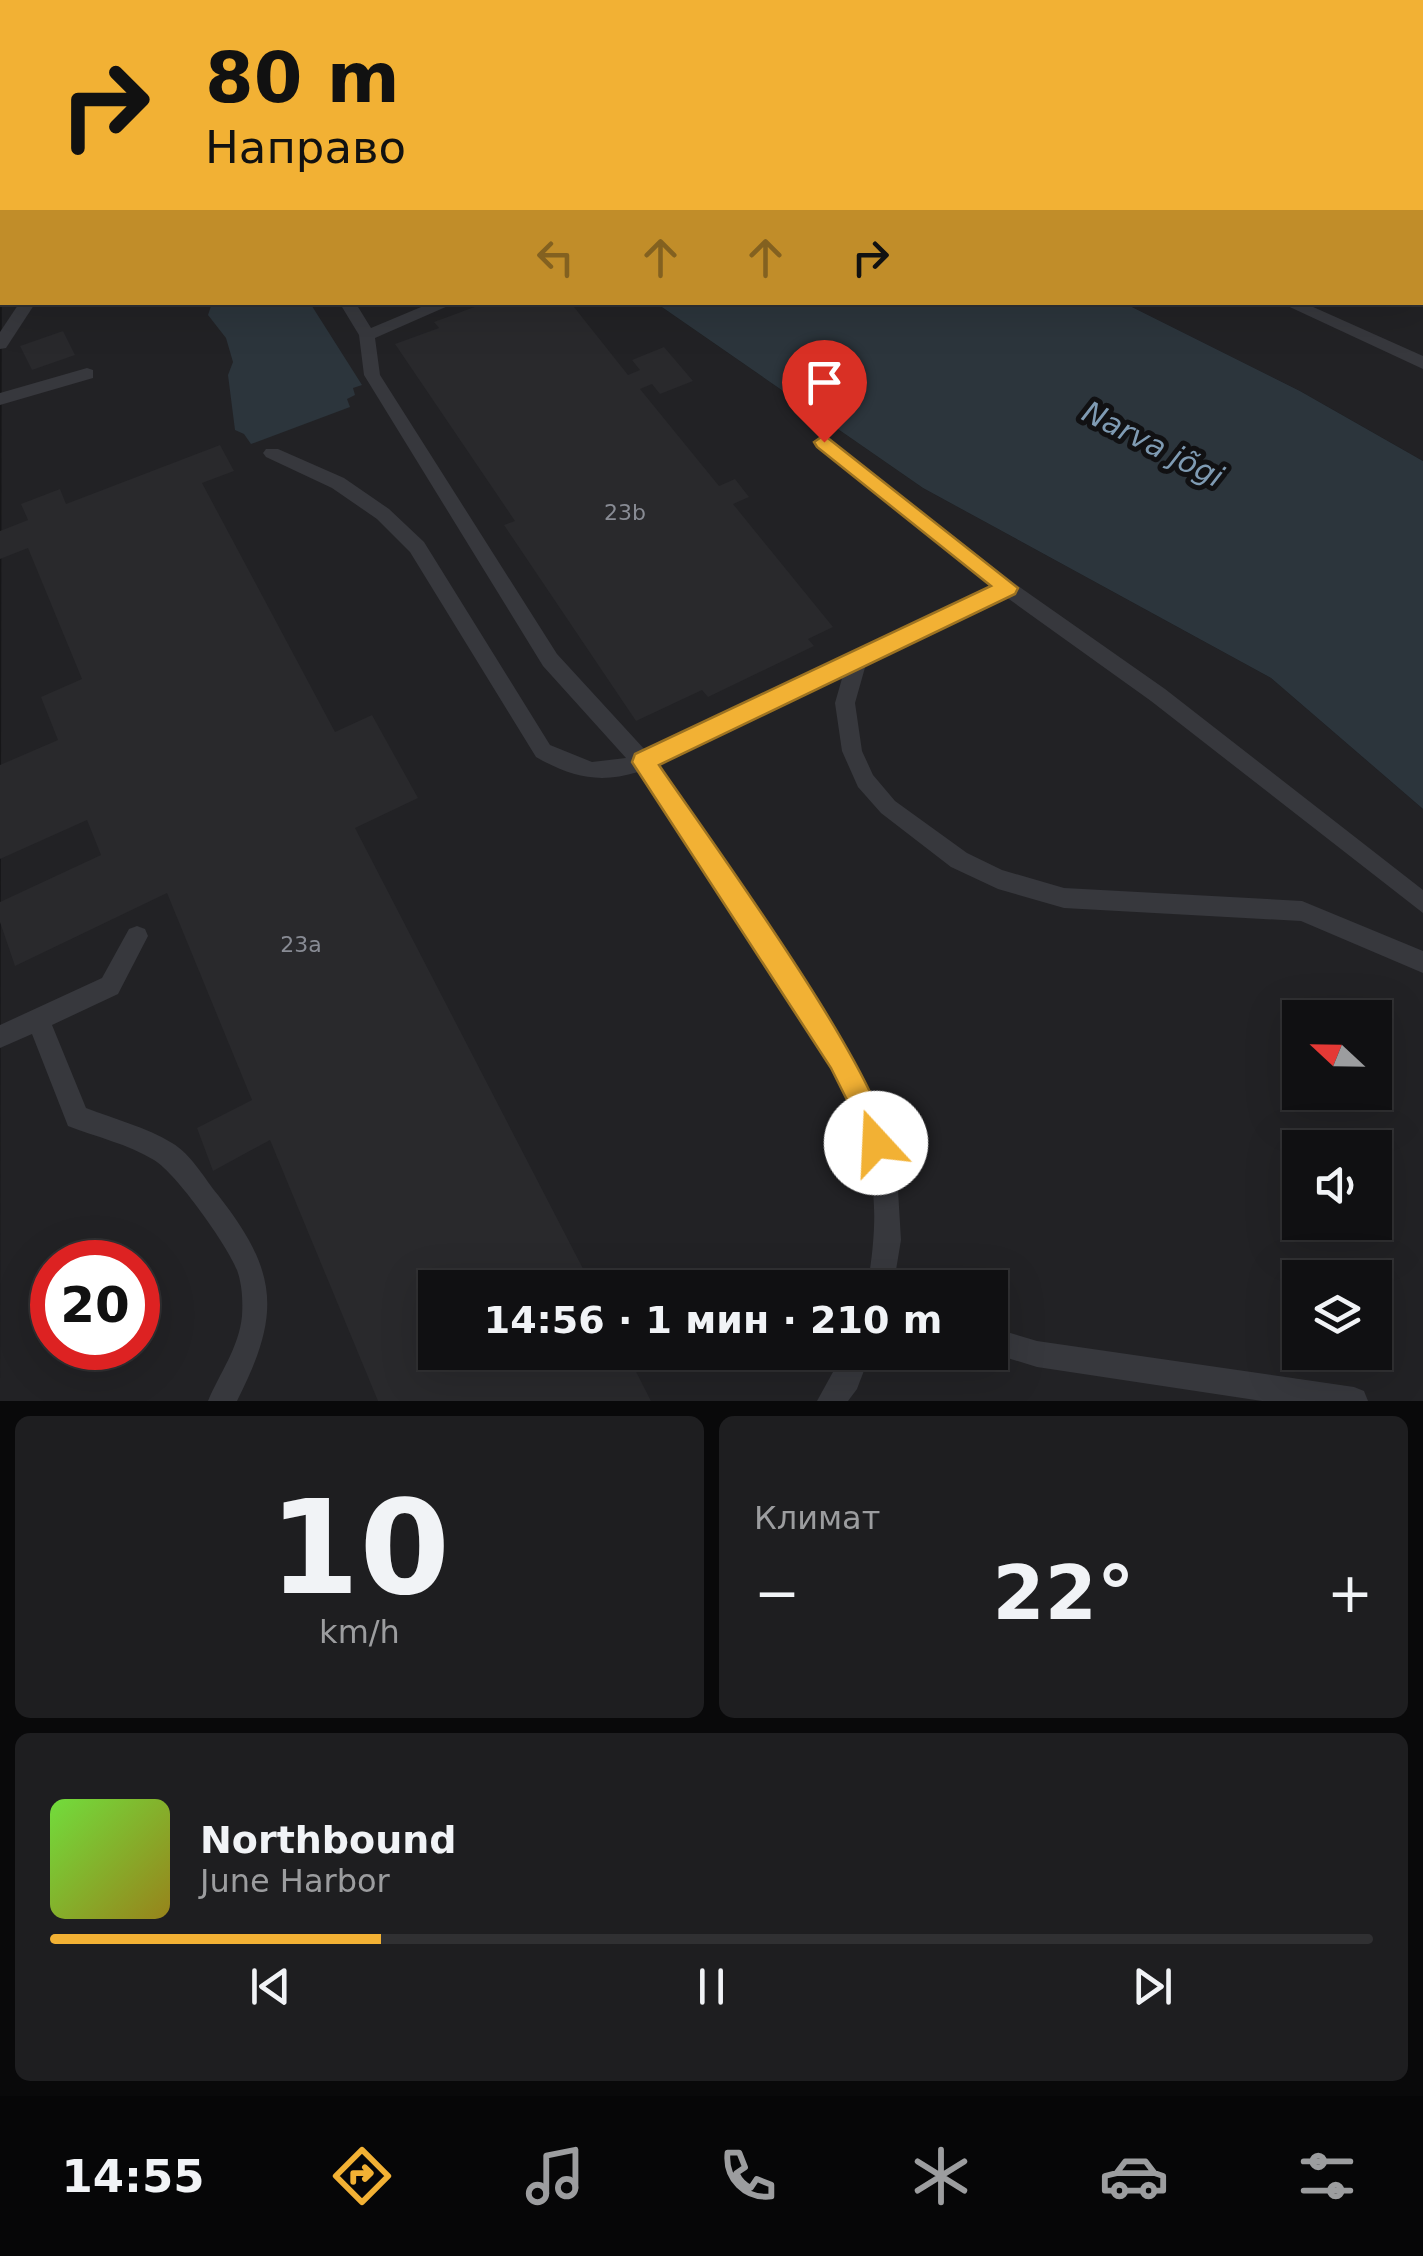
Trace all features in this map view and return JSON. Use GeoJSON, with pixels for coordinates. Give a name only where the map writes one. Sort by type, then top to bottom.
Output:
{"type":"FeatureCollection","features":[{"type":"Feature","properties":{"kind":"lane"},"geometry":{"type":"LineString","coordinates":[[0,344],[26,305]]}},
{"type":"Feature","properties":{"kind":"lane"},"geometry":{"type":"LineString","coordinates":[[348,305],[367,336],[372,375],[550,660],[643,762],[840,1058],[868,1113],[885,1174],[888,1240],[883,1270]]}},
{"type":"Feature","properties":{"kind":"lane"},"geometry":{"type":"LineString","coordinates":[[367,336],[442,305]]}},
{"type":"Feature","properties":{"kind":"lane"},"geometry":{"type":"LineString","coordinates":[[1295,305],[1423,364]]}},
{"type":"Feature","properties":{"kind":"lane"},"geometry":{"type":"LineString","coordinates":[[0,399],[87,374]]}},
{"type":"Feature","properties":{"kind":"lane"},"geometry":{"type":"LineString","coordinates":[[824,442],[1008,588],[1158,696],[1423,903]]}},
{"type":"Feature","properties":{"kind":"lane"},"geometry":{"type":"LineString","coordinates":[[272,453],[338,484],[382,514],[417,547],[543,750],[576,770],[610,772],[643,762],[1008,588]]}},
{"type":"Feature","properties":{"kind":"lane"},"geometry":{"type":"LineString","coordinates":[[857,660],[845,703],[852,750],[866,780],[888,807],[959,860],[998,879],[1064,898],[1302,911],[1423,962]]}},
{"type":"Feature","properties":{"kind":"lane"},"geometry":{"type":"LineString","coordinates":[[0,1036],[110,986],[137,936]]}},
{"type":"Feature","properties":{"kind":"lane"},"geometry":{"type":"LineString","coordinates":[[38,1019],[77,1118],[166,1153],[228,1226],[250,1263],[257,1302],[245,1360],[222,1401]]}},
{"type":"Feature","properties":{"kind":"lane"},"geometry":{"type":"LineString","coordinates":[[1008,1345],[1037,1354],[1354,1401]]}},
{"type":"Feature","properties":{"kind":"lane"},"geometry":{"type":"LineString","coordinates":[[831,1401],[851,1370]]}},
{"type":"Feature","properties":{"kind":"shaded area"},"geometry":{"type":"Polygon","coordinates":[[[2,305],[659,305],[923,488],[1271,678],[1423,809],[1423,1401],[0,1401],[2,305]]]}},
{"type":"Feature","properties":{"kind":"shaded area"},"geometry":{"type":"Polygon","coordinates":[[[1128,305],[1423,305],[1423,461],[1300,391],[1128,305]]]}},
{"type":"Feature","properties":{"kind":"water"},"geometry":{"type":"Polygon","coordinates":[[[211,305],[311,305],[362,385],[353,388],[355,395],[347,399],[350,407],[251,444],[235,430],[228,375],[233,362],[226,338],[208,315],[211,305]]]}},
{"type":"Feature","properties":{"kind":"water","name":"Narva jõgi"},"geometry":{"type":"Polygon","coordinates":[[[659,305],[1128,305],[1300,391],[1423,461],[1423,809],[1271,678],[923,488],[659,305]]]}},
{"type":"Feature","properties":{"kind":"building"},"geometry":{"type":"Polygon","coordinates":[[[480,305],[572,305],[628,375],[640,370],[632,360],[664,347],[693,381],[660,394],[652,384],[640,389],[719,486],[735,479],[749,497],[733,504],[833,627],[808,639],[814,646],[708,697],[702,690],[636,721],[504,525],[515,521],[395,344],[439,328],[434,322],[480,305]]]}},
{"type":"Feature","properties":{"kind":"building"},"geometry":{"type":"Polygon","coordinates":[[[63,331],[75,355],[32,370],[20,346],[63,331]]]}},
{"type":"Feature","properties":{"kind":"building"},"geometry":{"type":"Polygon","coordinates":[[[220,445],[234,471],[202,483],[335,732],[372,715],[418,798],[355,828],[584,1270],[418,1270],[418,1370],[635,1370],[651,1401],[378,1401],[270,1140],[213,1171],[197,1128],[252,1100],[167,893],[15,966],[0,922],[0,902],[101,855],[87,820],[0,859],[0,765],[58,740],[41,697],[82,679],[28,548],[0,559],[0,531],[28,520],[21,504],[60,489],[66,504],[220,445]]]}},
{"type":"Feature","properties":{"kind":"route"},"geometry":{"type":"LineString","coordinates":[[824,442],[1008,588],[643,762],[840,1058],[868,1113],[876,1143]]}}]}
